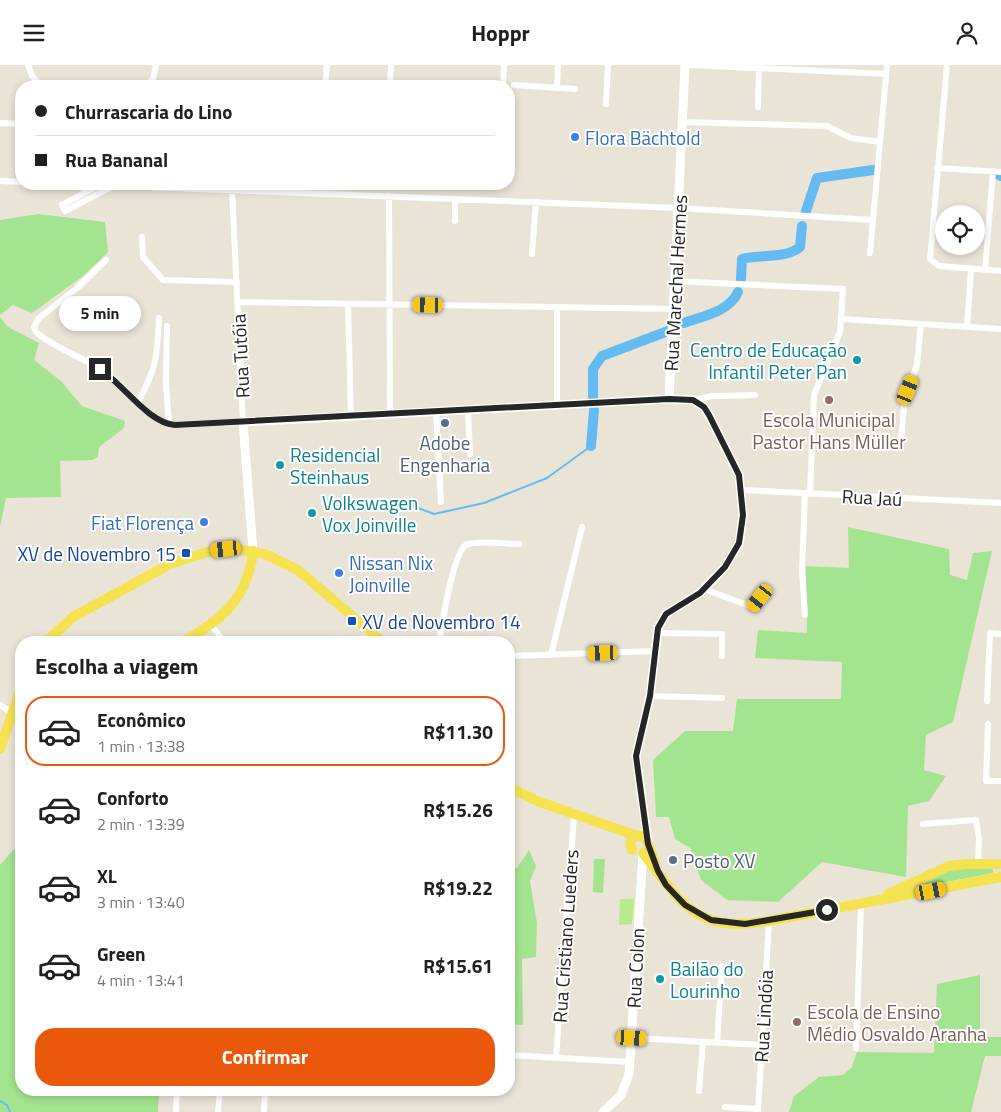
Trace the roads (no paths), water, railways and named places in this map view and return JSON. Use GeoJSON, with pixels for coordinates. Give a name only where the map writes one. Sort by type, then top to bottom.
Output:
{"type":"FeatureCollection","features":[{"type":"Feature","properties":{"kind":"main road"},"geometry":{"type":"LineString","coordinates":[[53,636],[73,617],[170,564],[214,551],[253,551],[277,559],[298,570],[376,636]]}},
{"type":"Feature","properties":{"kind":"main road"},"geometry":{"type":"LineString","coordinates":[[192,636],[223,616],[236,599],[249,571],[253,551]]}},
{"type":"Feature","properties":{"kind":"main road"},"geometry":{"type":"LineString","coordinates":[[0,749],[15,705]]}},
{"type":"Feature","properties":{"kind":"main road"},"geometry":{"type":"LineString","coordinates":[[515,790],[574,815],[645,837],[642,849]]}},
{"type":"Feature","properties":{"kind":"main road"},"geometry":{"type":"LineString","coordinates":[[604,825],[642,849]]}},
{"type":"Feature","properties":{"kind":"main road"},"geometry":{"type":"LineString","coordinates":[[638,836],[631,841],[642,849],[678,898],[703,917],[736,924],[769,921],[998,878],[1000,871],[998,864],[978,863],[949,866],[873,901]]}},
{"type":"Feature","properties":{"kind":"main road"},"geometry":{"type":"LineString","coordinates":[[922,892],[921,884],[927,876]]}},
{"type":"Feature","properties":{"kind":"street"},"geometry":{"type":"LineString","coordinates":[[28,65],[37,80]]}},
{"type":"Feature","properties":{"kind":"street"},"geometry":{"type":"LineString","coordinates":[[153,80],[156,65]]}},
{"type":"Feature","properties":{"kind":"street"},"geometry":{"type":"LineString","coordinates":[[326,80],[327,65]]}},
{"type":"Feature","properties":{"kind":"street"},"geometry":{"type":"LineString","coordinates":[[390,80],[391,65]]}},
{"type":"Feature","properties":{"kind":"street"},"geometry":{"type":"LineString","coordinates":[[503,80],[504,65]]}},
{"type":"Feature","properties":{"kind":"street"},"geometry":{"type":"LineString","coordinates":[[557,88],[558,65]]}},
{"type":"Feature","properties":{"kind":"street"},"geometry":{"type":"LineString","coordinates":[[606,104],[608,65]]}},
{"type":"Feature","properties":{"kind":"street"},"geometry":{"type":"LineString","coordinates":[[686,65],[886,74]]}},
{"type":"Feature","properties":{"kind":"street","name":"Rua Marechal Hermes"},"geometry":{"type":"LineString","coordinates":[[686,65],[669,399],[693,400]]}},
{"type":"Feature","properties":{"kind":"street"},"geometry":{"type":"LineString","coordinates":[[870,253],[887,65]]}},
{"type":"Feature","properties":{"kind":"street"},"geometry":{"type":"LineString","coordinates":[[947,65],[929,255],[932,263],[939,267],[1001,271]]}},
{"type":"Feature","properties":{"kind":"street"},"geometry":{"type":"LineString","coordinates":[[758,107],[759,68]]}},
{"type":"Feature","properties":{"kind":"street"},"geometry":{"type":"LineString","coordinates":[[515,85],[575,89]]}},
{"type":"Feature","properties":{"kind":"street"},"geometry":{"type":"LineString","coordinates":[[683,122],[827,126],[851,138],[880,142]]}},
{"type":"Feature","properties":{"kind":"street"},"geometry":{"type":"LineString","coordinates":[[0,123],[15,124]]}},
{"type":"Feature","properties":{"kind":"street"},"geometry":{"type":"LineString","coordinates":[[937,168],[1001,172]]}},
{"type":"Feature","properties":{"kind":"street"},"geometry":{"type":"LineString","coordinates":[[985,270],[993,172]]}},
{"type":"Feature","properties":{"kind":"street"},"geometry":{"type":"LineString","coordinates":[[0,181],[15,182]]}},
{"type":"Feature","properties":{"kind":"street"},"geometry":{"type":"LineString","coordinates":[[91,190],[62,205],[65,211],[105,190]]}},
{"type":"Feature","properties":{"kind":"street"},"geometry":{"type":"LineString","coordinates":[[232,190],[679,208],[873,220]]}},
{"type":"Feature","properties":{"kind":"street","name":"Rua Tutóia"},"geometry":{"type":"LineString","coordinates":[[232,190],[243,422],[253,551]]}},
{"type":"Feature","properties":{"kind":"street"},"geometry":{"type":"LineString","coordinates":[[389,196],[390,414]]}},
{"type":"Feature","properties":{"kind":"street"},"geometry":{"type":"LineString","coordinates":[[455,199],[455,221]]}},
{"type":"Feature","properties":{"kind":"street"},"geometry":{"type":"LineString","coordinates":[[532,254],[536,202]]}},
{"type":"Feature","properties":{"kind":"street"},"geometry":{"type":"LineString","coordinates":[[142,237],[143,257],[163,280],[237,282]]}},
{"type":"Feature","properties":{"kind":"street"},"geometry":{"type":"LineString","coordinates":[[106,259],[78,288],[39,318],[34,327],[41,336],[109,375],[159,421],[169,425],[669,399]]}},
{"type":"Feature","properties":{"kind":"street"},"geometry":{"type":"LineString","coordinates":[[967,327],[971,269]]}},
{"type":"Feature","properties":{"kind":"street"},"geometry":{"type":"LineString","coordinates":[[675,281],[843,289],[842,319],[831,359],[814,395],[802,571],[805,615]]}},
{"type":"Feature","properties":{"kind":"street"},"geometry":{"type":"LineString","coordinates":[[238,302],[674,309]]}},
{"type":"Feature","properties":{"kind":"street"},"geometry":{"type":"LineString","coordinates":[[348,304],[351,416]]}},
{"type":"Feature","properties":{"kind":"street"},"geometry":{"type":"LineString","coordinates":[[557,307],[557,405]]}},
{"type":"Feature","properties":{"kind":"street"},"geometry":{"type":"LineString","coordinates":[[138,402],[155,366],[159,318]]}},
{"type":"Feature","properties":{"kind":"street"},"geometry":{"type":"LineString","coordinates":[[842,319],[1001,329]]}},
{"type":"Feature","properties":{"kind":"street"},"geometry":{"type":"LineString","coordinates":[[901,439],[905,397],[917,365],[921,324]]}},
{"type":"Feature","properties":{"kind":"street"},"geometry":{"type":"LineString","coordinates":[[167,325],[166,384],[169,425]]}},
{"type":"Feature","properties":{"kind":"street"},"geometry":{"type":"LineString","coordinates":[[693,400],[713,396],[755,395]]}},
{"type":"Feature","properties":{"kind":"street"},"geometry":{"type":"LineString","coordinates":[[642,849],[644,815],[636,756],[650,696],[657,633],[661,620],[666,614],[704,589],[725,567],[739,543],[743,515],[742,491],[737,470],[704,407],[693,400]]}},
{"type":"Feature","properties":{"kind":"street"},"geometry":{"type":"LineString","coordinates":[[468,409],[470,454]]}},
{"type":"Feature","properties":{"kind":"street"},"geometry":{"type":"LineString","coordinates":[[436,411],[441,502]]}},
{"type":"Feature","properties":{"kind":"street","name":"Rua Jaú"},"geometry":{"type":"LineString","coordinates":[[742,491],[1001,503]]}},
{"type":"Feature","properties":{"kind":"street"},"geometry":{"type":"LineString","coordinates":[[551,655],[582,527]]}},
{"type":"Feature","properties":{"kind":"street"},"geometry":{"type":"LineString","coordinates":[[440,636],[455,565],[462,549],[470,543],[519,544]]}},
{"type":"Feature","properties":{"kind":"street"},"geometry":{"type":"LineString","coordinates":[[704,589],[752,607],[768,588]]}},
{"type":"Feature","properties":{"kind":"street"},"geometry":{"type":"LineString","coordinates":[[211,625],[220,636]]}},
{"type":"Feature","properties":{"kind":"street"},"geometry":{"type":"LineString","coordinates":[[657,633],[722,634],[722,655]]}},
{"type":"Feature","properties":{"kind":"street"},"geometry":{"type":"LineString","coordinates":[[988,701],[990,633],[1001,634]]}},
{"type":"Feature","properties":{"kind":"street"},"geometry":{"type":"LineString","coordinates":[[515,656],[655,651]]}},
{"type":"Feature","properties":{"kind":"street"},"geometry":{"type":"LineString","coordinates":[[650,696],[722,698]]}},
{"type":"Feature","properties":{"kind":"street"},"geometry":{"type":"LineString","coordinates":[[0,705],[12,713]]}},
{"type":"Feature","properties":{"kind":"street"},"geometry":{"type":"LineString","coordinates":[[988,724],[986,781],[1001,781]]}},
{"type":"Feature","properties":{"kind":"street","name":"Rua Cristiano Lueders"},"geometry":{"type":"LineString","coordinates":[[556,1058],[574,815]]}},
{"type":"Feature","properties":{"kind":"street"},"geometry":{"type":"LineString","coordinates":[[638,836],[644,815]]}},
{"type":"Feature","properties":{"kind":"street"},"geometry":{"type":"LineString","coordinates":[[923,824],[976,820],[979,838],[978,863]]}},
{"type":"Feature","properties":{"kind":"street","name":"Rua Colon"},"geometry":{"type":"LineString","coordinates":[[603,1112],[620,1095],[627,1082],[630,1062],[642,849]]}},
{"type":"Feature","properties":{"kind":"street"},"geometry":{"type":"LineString","coordinates":[[856,1048],[861,904]]}},
{"type":"Feature","properties":{"kind":"street","name":"Rua Lindóia"},"geometry":{"type":"LineString","coordinates":[[758,1110],[769,921]]}},
{"type":"Feature","properties":{"kind":"street"},"geometry":{"type":"LineString","coordinates":[[717,1043],[722,966]]}},
{"type":"Feature","properties":{"kind":"street"},"geometry":{"type":"LineString","coordinates":[[632,1038],[762,1045]]}},
{"type":"Feature","properties":{"kind":"street"},"geometry":{"type":"LineString","coordinates":[[700,1091],[703,1042]]}},
{"type":"Feature","properties":{"kind":"street"},"geometry":{"type":"LineString","coordinates":[[515,1055],[630,1062]]}},
{"type":"Feature","properties":{"kind":"street"},"geometry":{"type":"LineString","coordinates":[[176,1112],[177,1096]]}},
{"type":"Feature","properties":{"kind":"street"},"geometry":{"type":"LineString","coordinates":[[218,1112],[219,1096]]}},
{"type":"Feature","properties":{"kind":"street"},"geometry":{"type":"LineString","coordinates":[[264,1112],[265,1096]]}},
{"type":"Feature","properties":{"kind":"street"},"geometry":{"type":"LineString","coordinates":[[725,1107],[758,1110]]}},
{"type":"Feature","properties":{"kind":"waterway"},"geometry":{"type":"LineString","coordinates":[[806,211],[817,178],[873,170]]}},
{"type":"Feature","properties":{"kind":"waterway"},"geometry":{"type":"LineString","coordinates":[[741,279],[742,259],[780,255],[800,247],[802,226]]}},
{"type":"Feature","properties":{"kind":"waterway"},"geometry":{"type":"LineString","coordinates":[[684,323],[722,309],[734,299],[738,292]]}},
{"type":"Feature","properties":{"kind":"waterway"},"geometry":{"type":"LineString","coordinates":[[593,396],[593,369],[602,356],[668,331]]}},
{"type":"Feature","properties":{"kind":"waterway"},"geometry":{"type":"LineString","coordinates":[[591,446],[594,410]]}},
{"type":"Feature","properties":{"kind":"waterway"},"geometry":{"type":"LineString","coordinates":[[413,506],[434,514],[484,503],[547,478],[591,446]]}},
{"type":"Feature","properties":{"kind":"waterway"},"geometry":{"type":"LineString","coordinates":[[0,1101],[7,1105],[10,1112]]}},
{"type":"Feature","properties":{"kind":"place","name":"Flora Bächtold"},"geometry":{"type":"Point","coordinates":[575,137]}},
{"type":"Feature","properties":{"kind":"place","name":"Centro de Educação Infantil Peter Pan"},"geometry":{"type":"Point","coordinates":[857,360]}},
{"type":"Feature","properties":{"kind":"place","name":"Escola Municipal Pastor Hans Müller"},"geometry":{"type":"Point","coordinates":[829,400]}},
{"type":"Feature","properties":{"kind":"place","name":"Adobe Engenharia"},"geometry":{"type":"Point","coordinates":[445,423]}},
{"type":"Feature","properties":{"kind":"place","name":"Residencial Steinhaus"},"geometry":{"type":"Point","coordinates":[280,465]}},
{"type":"Feature","properties":{"kind":"place","name":"Volkswagen Vox Joinville"},"geometry":{"type":"Point","coordinates":[312,513]}},
{"type":"Feature","properties":{"kind":"place","name":"Fiat Florença"},"geometry":{"type":"Point","coordinates":[204,522]}},
{"type":"Feature","properties":{"kind":"place","name":"XV de Novembro 15"},"geometry":{"type":"Point","coordinates":[186,553]}},
{"type":"Feature","properties":{"kind":"place","name":"Nissan Nix Joinville"},"geometry":{"type":"Point","coordinates":[339,573]}},
{"type":"Feature","properties":{"kind":"place","name":"XV de Novembro 14"},"geometry":{"type":"Point","coordinates":[352,621]}},
{"type":"Feature","properties":{"kind":"place","name":"Posto XV"},"geometry":{"type":"Point","coordinates":[673,860]}},
{"type":"Feature","properties":{"kind":"place","name":"Bailão do Lourinho"},"geometry":{"type":"Point","coordinates":[660,979]}},
{"type":"Feature","properties":{"kind":"place","name":"Escola de Ensino Médio Osvaldo Aranha"},"geometry":{"type":"Point","coordinates":[797,1022]}}]}
